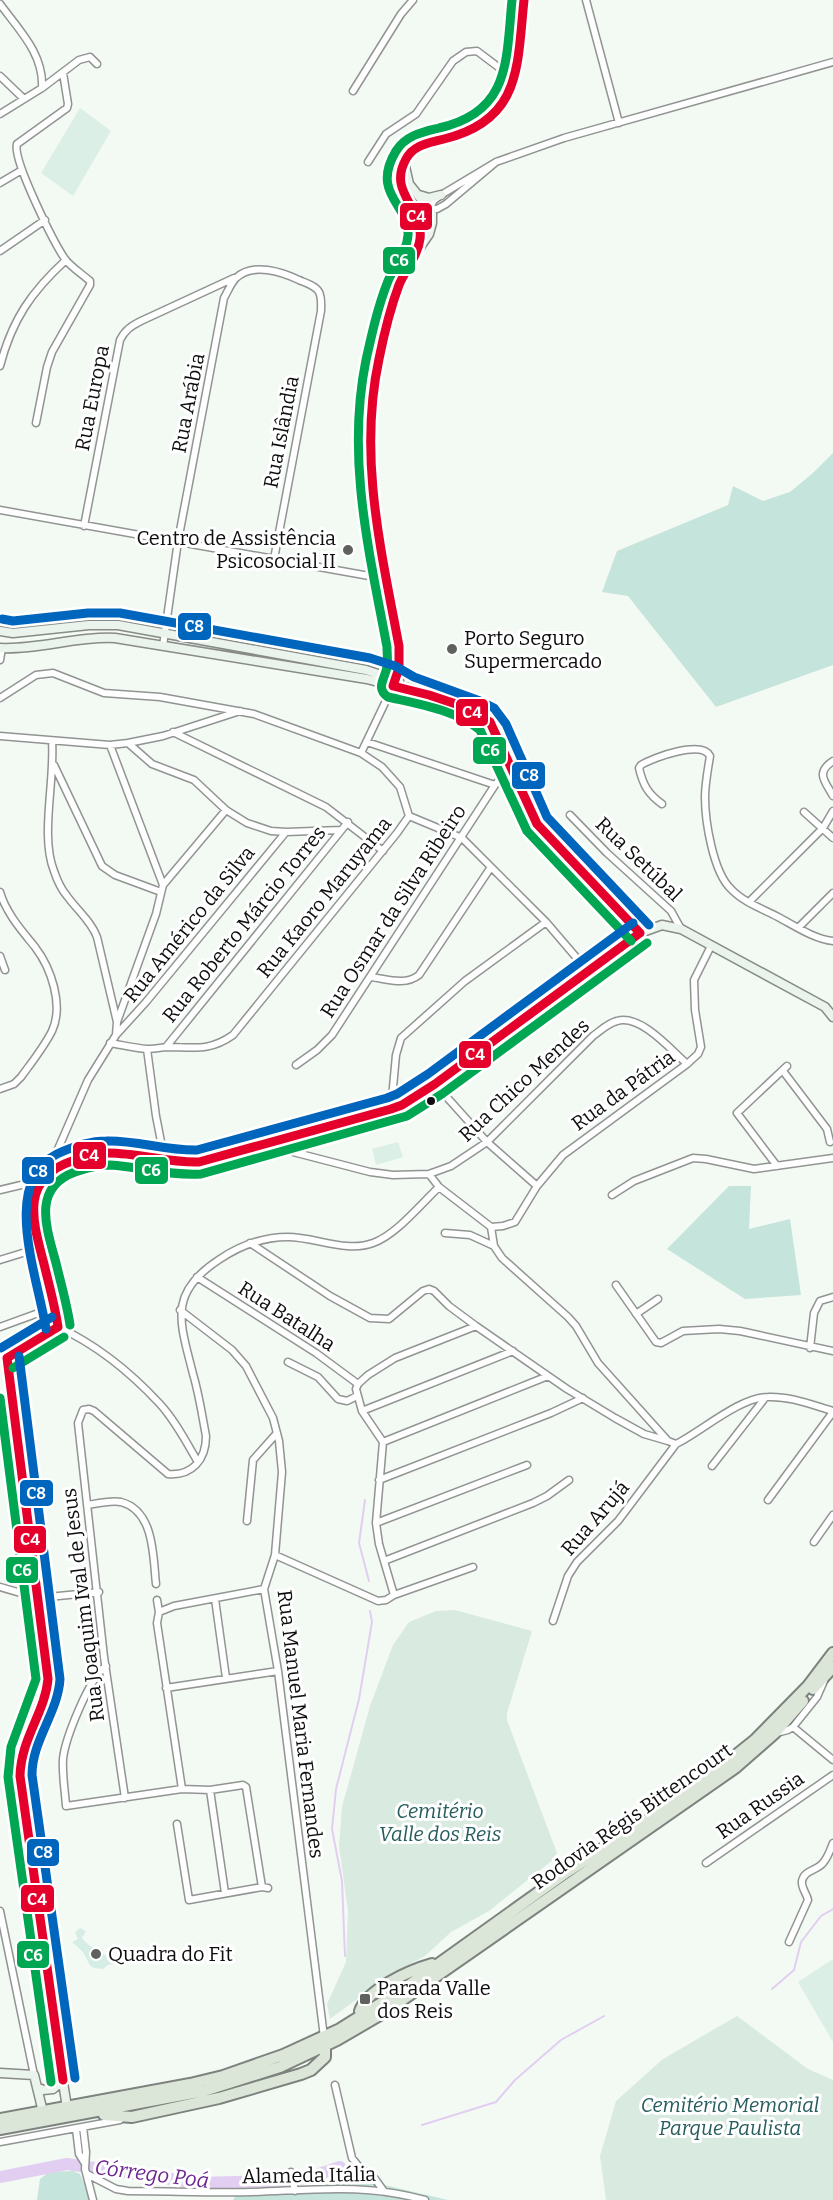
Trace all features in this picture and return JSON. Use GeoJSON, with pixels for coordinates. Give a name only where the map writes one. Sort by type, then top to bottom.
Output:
{"type":"FeatureCollection","features":[{"type":"Feature","properties":{"kind":"highway","name":"Rodovia Régis Bittencourt"},"geometry":{"type":"LineString","coordinates":[[364,2020],[443,1959],[723,1766],[772,1723],[808,1686],[833,1653]]}},
{"type":"Feature","properties":{"kind":"highway","name":"Rodovia Régis Bittencourt"},"geometry":{"type":"LineString","coordinates":[[364,2020],[436,1975],[735,1768],[776,1733],[830,1671]]}},
{"type":"Feature","properties":{"kind":"highway"},"geometry":{"type":"LineString","coordinates":[[5,2129],[215,2088],[274,2070],[364,2020]]}},
{"type":"Feature","properties":{"kind":"highway"},"geometry":{"type":"LineString","coordinates":[[0,2119],[223,2076],[325,2041],[337,2040],[364,2020]]}},
{"type":"Feature","properties":{"kind":"highway"},"geometry":{"type":"LineString","coordinates":[[88,2114],[132,2117],[219,2098],[301,2074],[320,2063],[325,2057],[325,2041]]}},
{"type":"Feature","properties":{"kind":"main road"},"geometry":{"type":"LineString","coordinates":[[421,229],[399,186],[399,174],[404,162],[411,150],[417,146],[465,134],[482,127],[495,116],[514,79],[524,0]]}},
{"type":"Feature","properties":{"kind":"main road"},"geometry":{"type":"LineString","coordinates":[[394,683],[399,668],[399,646],[371,493],[368,457],[369,414],[375,374],[391,307],[401,280],[417,250],[426,240],[433,218],[430,208],[409,184],[404,162]]}},
{"type":"Feature","properties":{"kind":"main road"},"geometry":{"type":"LineString","coordinates":[[418,195],[429,198],[441,195]]}},
{"type":"Feature","properties":{"kind":"main road"},"geometry":{"type":"LineString","coordinates":[[410,206],[430,208]]}},
{"type":"Feature","properties":{"kind":"main road"},"geometry":{"type":"LineString","coordinates":[[417,250],[421,229],[430,208]]}},
{"type":"Feature","properties":{"kind":"main road"},"geometry":{"type":"LineString","coordinates":[[0,632],[13,633],[94,625],[165,633],[368,670],[394,683],[486,717],[495,729],[537,824],[640,933]]}},
{"type":"Feature","properties":{"kind":"main road"},"geometry":{"type":"LineString","coordinates":[[1,648],[116,638],[394,683]]}},
{"type":"Feature","properties":{"kind":"main road"},"geometry":{"type":"LineString","coordinates":[[67,2107],[20,1776],[23,1745],[48,1684],[38,1598],[3,1360],[58,1327],[33,1212],[42,1180],[48,1172],[81,1158],[104,1153],[165,1162],[199,1162],[402,1105],[435,1084],[640,933],[662,925],[681,929],[829,1005],[833,1017]]}},
{"type":"Feature","properties":{"kind":"main road"},"geometry":{"type":"LineString","coordinates":[[0,2073],[34,2075],[43,2112]]}},
{"type":"Feature","properties":{"kind":"main road"},"geometry":{"type":"LineString","coordinates":[[37,2086],[43,2090],[53,2089],[63,2080]]}},
{"type":"Feature","properties":{"kind":"street"},"geometry":{"type":"LineString","coordinates":[[353,91],[401,14],[413,0]]}},
{"type":"Feature","properties":{"kind":"street"},"geometry":{"type":"LineString","coordinates":[[586,0],[618,123]]}},
{"type":"Feature","properties":{"kind":"street"},"geometry":{"type":"LineString","coordinates":[[0,4],[36,55],[42,72],[42,88]]}},
{"type":"Feature","properties":{"kind":"street"},"geometry":{"type":"LineString","coordinates":[[368,162],[386,134],[416,114],[459,55],[477,51],[514,79]]}},
{"type":"Feature","properties":{"kind":"street"},"geometry":{"type":"LineString","coordinates":[[0,114],[85,57],[90,57],[97,64]]}},
{"type":"Feature","properties":{"kind":"street"},"geometry":{"type":"LineString","coordinates":[[496,162],[446,204],[437,209],[430,208],[434,200],[441,195],[496,162],[564,138],[833,62]]}},
{"type":"Feature","properties":{"kind":"street"},"geometry":{"type":"LineString","coordinates":[[36,423],[52,352],[90,285],[90,281],[66,260],[45,220],[15,150],[17,144],[66,108],[67,95],[63,73]]}},
{"type":"Feature","properties":{"kind":"street"},"geometry":{"type":"LineString","coordinates":[[0,76],[24,99]]}},
{"type":"Feature","properties":{"kind":"street"},"geometry":{"type":"LineString","coordinates":[[0,183],[22,170]]}},
{"type":"Feature","properties":{"kind":"street"},"geometry":{"type":"LineString","coordinates":[[0,251],[45,220]]}},
{"type":"Feature","properties":{"kind":"street"},"geometry":{"type":"LineString","coordinates":[[0,366],[6,344],[21,310],[45,280],[66,260]]}},
{"type":"Feature","properties":{"kind":"street","name":"Rua Islândia"},"geometry":{"type":"LineString","coordinates":[[237,276],[261,270],[286,274],[317,289],[321,299],[321,311],[274,559]]}},
{"type":"Feature","properties":{"kind":"street","name":"Rua Europa"},"geometry":{"type":"LineString","coordinates":[[84,526],[123,334],[130,326],[237,276]]}},
{"type":"Feature","properties":{"kind":"street","name":"Rua Arábia"},"geometry":{"type":"LineString","coordinates":[[163,646],[178,541],[224,298],[237,276]]}},
{"type":"Feature","properties":{"kind":"street"},"geometry":{"type":"LineString","coordinates":[[0,510],[386,579]]}},
{"type":"Feature","properties":{"kind":"street"},"geometry":{"type":"LineString","coordinates":[[0,660],[1,648]]}},
{"type":"Feature","properties":{"kind":"street","name":"Rua Kaoro Maruyama"},"geometry":{"type":"LineString","coordinates":[[0,698],[36,675],[53,673],[104,693],[160,697],[242,711],[361,753],[382,767],[400,787],[409,816],[232,1035],[223,1042],[195,1049],[166,1047],[147,1049],[110,1044]]}},
{"type":"Feature","properties":{"kind":"street"},"geometry":{"type":"LineString","coordinates":[[361,753],[394,683]]}},
{"type":"Feature","properties":{"kind":"street"},"geometry":{"type":"LineString","coordinates":[[0,736],[110,745],[173,732],[242,711]]}},
{"type":"Feature","properties":{"kind":"street"},"geometry":{"type":"LineString","coordinates":[[173,732],[326,807],[383,851]]}},
{"type":"Feature","properties":{"kind":"street"},"geometry":{"type":"LineString","coordinates":[[52,741],[54,764],[47,837],[53,868],[66,895],[94,928],[101,946],[117,1022]]}},
{"type":"Feature","properties":{"kind":"street"},"geometry":{"type":"LineString","coordinates":[[367,742],[495,785]]}},
{"type":"Feature","properties":{"kind":"street"},"geometry":{"type":"LineString","coordinates":[[128,743],[152,764],[194,780],[226,810],[247,823],[271,831],[341,830]]}},
{"type":"Feature","properties":{"kind":"street"},"geometry":{"type":"LineString","coordinates":[[110,745],[162,889]]}},
{"type":"Feature","properties":{"kind":"street"},"geometry":{"type":"LineString","coordinates":[[662,804],[644,787],[639,768],[641,765],[689,749],[700,748],[707,751],[710,756],[705,795],[706,813],[717,864],[726,885],[749,902],[798,928],[833,941]]}},
{"type":"Feature","properties":{"kind":"street"},"geometry":{"type":"LineString","coordinates":[[833,761],[824,768],[822,773],[833,796]]}},
{"type":"Feature","properties":{"kind":"street"},"geometry":{"type":"LineString","coordinates":[[54,764],[102,866],[115,875],[162,889]]}},
{"type":"Feature","properties":{"kind":"street","name":"Rua Osmar da Silva Ribeiro"},"geometry":{"type":"LineString","coordinates":[[296,1065],[317,1050],[332,1035],[495,785],[511,767]]}},
{"type":"Feature","properties":{"kind":"street"},"geometry":{"type":"LineString","coordinates":[[52,789],[63,784]]}},
{"type":"Feature","properties":{"kind":"street"},"geometry":{"type":"LineString","coordinates":[[116,1035],[117,1022],[156,914],[162,889],[226,810]]}},
{"type":"Feature","properties":{"kind":"street"},"geometry":{"type":"LineString","coordinates":[[804,812],[833,838]]}},
{"type":"Feature","properties":{"kind":"street"},"geometry":{"type":"LineString","coordinates":[[749,902],[823,828],[833,812]]}},
{"type":"Feature","properties":{"kind":"street","name":"Rua Setúbal"},"geometry":{"type":"LineString","coordinates":[[570,815],[607,853],[671,910],[681,929]]}},
{"type":"Feature","properties":{"kind":"street"},"geometry":{"type":"LineString","coordinates":[[409,816],[462,838],[546,922],[587,970]]}},
{"type":"Feature","properties":{"kind":"street","name":"Rua Roberto Márcio Torres"},"geometry":{"type":"LineString","coordinates":[[166,1047],[348,822]]}},
{"type":"Feature","properties":{"kind":"street","name":"Rua Américo da Silva"},"geometry":{"type":"LineString","coordinates":[[48,1172],[88,1080],[116,1035],[146,1002],[286,832]]}},
{"type":"Feature","properties":{"kind":"street"},"geometry":{"type":"LineString","coordinates":[[371,977],[406,982],[418,975],[491,867]]}},
{"type":"Feature","properties":{"kind":"street"},"geometry":{"type":"LineString","coordinates":[[0,892],[6,906],[46,966],[53,983],[56,1010],[52,1029],[21,1077],[14,1084],[0,1089]]}},
{"type":"Feature","properties":{"kind":"street"},"geometry":{"type":"LineString","coordinates":[[798,928],[833,893]]}},
{"type":"Feature","properties":{"kind":"street"},"geometry":{"type":"LineString","coordinates":[[391,1109],[396,1055],[401,1038],[465,981],[546,922]]}},
{"type":"Feature","properties":{"kind":"street","name":"Rua da Pátria"},"geometry":{"type":"LineString","coordinates":[[491,1227],[515,1222],[537,1186],[563,1155],[698,1054],[701,1047],[695,1010],[694,980],[711,946]]}},
{"type":"Feature","properties":{"kind":"street"},"geometry":{"type":"LineString","coordinates":[[0,956],[5,970]]}},
{"type":"Feature","properties":{"kind":"street","name":"Rua Chico Mendes"},"geometry":{"type":"LineString","coordinates":[[265,1145],[370,1172],[393,1175],[429,1174],[451,1166],[487,1142],[593,1036],[608,1024],[618,1020],[628,1020],[652,1032],[687,1064]]}},
{"type":"Feature","properties":{"kind":"street"},"geometry":{"type":"LineString","coordinates":[[147,1049],[165,1162]]}},
{"type":"Feature","properties":{"kind":"street"},"geometry":{"type":"LineString","coordinates":[[777,1166],[737,1113],[785,1068],[827,1129],[830,1142]]}},
{"type":"Feature","properties":{"kind":"street"},"geometry":{"type":"LineString","coordinates":[[435,1084],[487,1142],[537,1186]]}},
{"type":"Feature","properties":{"kind":"street"},"geometry":{"type":"LineString","coordinates":[[612,1196],[634,1181],[693,1158],[746,1169],[833,1158]]}},
{"type":"Feature","properties":{"kind":"street"},"geometry":{"type":"LineString","coordinates":[[429,1174],[439,1187],[472,1210],[491,1227],[494,1246]]}},
{"type":"Feature","properties":{"kind":"street"},"geometry":{"type":"LineString","coordinates":[[0,1190],[42,1180]]}},
{"type":"Feature","properties":{"kind":"street"},"geometry":{"type":"LineString","coordinates":[[198,1462],[206,1445],[206,1436],[181,1329],[180,1310],[183,1298],[197,1277],[210,1265],[232,1251],[267,1239],[289,1237],[348,1246],[371,1244],[389,1233],[439,1187]]}},
{"type":"Feature","properties":{"kind":"street"},"geometry":{"type":"LineString","coordinates":[[445,1233],[470,1235],[494,1246],[508,1264],[568,1317],[598,1363],[668,1441]]}},
{"type":"Feature","properties":{"kind":"street"},"geometry":{"type":"LineString","coordinates":[[250,1243],[330,1296],[370,1318],[389,1319],[423,1291],[429,1289],[434,1291],[449,1306],[548,1376],[644,1434],[676,1444],[744,1403],[765,1396],[798,1401],[833,1411],[768,1500]]}},
{"type":"Feature","properties":{"kind":"street"},"geometry":{"type":"LineString","coordinates":[[0,1260],[39,1248]]}},
{"type":"Feature","properties":{"kind":"street","name":"Rua Batalha"},"geometry":{"type":"LineString","coordinates":[[197,1277],[316,1353],[358,1384]]}},
{"type":"Feature","properties":{"kind":"street"},"geometry":{"type":"LineString","coordinates":[[616,1285],[658,1343],[683,1331],[719,1329],[740,1331],[810,1348],[833,1351]]}},
{"type":"Feature","properties":{"kind":"street"},"geometry":{"type":"LineString","coordinates":[[810,1348],[816,1307],[820,1300],[833,1297]]}},
{"type":"Feature","properties":{"kind":"street"},"geometry":{"type":"LineString","coordinates":[[636,1314],[657,1299]]}},
{"type":"Feature","properties":{"kind":"street"},"geometry":{"type":"LineString","coordinates":[[0,1327],[55,1307]]}},
{"type":"Feature","properties":{"kind":"street","name":"Rua Manuel Maria Fernandes"},"geometry":{"type":"LineString","coordinates":[[180,1310],[232,1350],[246,1366],[273,1418],[282,1454],[275,1556],[264,1589],[278,1671],[302,1885],[325,2041]]}},
{"type":"Feature","properties":{"kind":"street"},"geometry":{"type":"LineString","coordinates":[[394,1595],[379,1544],[376,1523],[383,1442],[362,1411],[357,1396],[358,1384],[378,1368],[396,1358],[476,1326]]}},
{"type":"Feature","properties":{"kind":"street"},"geometry":{"type":"LineString","coordinates":[[58,1327],[76,1336],[115,1364],[160,1404],[198,1462]]}},
{"type":"Feature","properties":{"kind":"street"},"geometry":{"type":"LineString","coordinates":[[362,1411],[513,1351]]}},
{"type":"Feature","properties":{"kind":"street"},"geometry":{"type":"LineString","coordinates":[[288,1362],[323,1380],[338,1399],[347,1401],[357,1396]]}},
{"type":"Feature","properties":{"kind":"street"},"geometry":{"type":"LineString","coordinates":[[383,1442],[548,1376]]}},
{"type":"Feature","properties":{"kind":"street"},"geometry":{"type":"LineString","coordinates":[[712,1467],[765,1396]]}},
{"type":"Feature","properties":{"kind":"street"},"geometry":{"type":"LineString","coordinates":[[379,1480],[551,1413],[583,1398]]}},
{"type":"Feature","properties":{"kind":"street","name":"Rua Joaquim Ival de Jesus"},"geometry":{"type":"LineString","coordinates":[[125,1798],[106,1666],[78,1423],[83,1410],[94,1411],[168,1474],[182,1474],[198,1462]]}},
{"type":"Feature","properties":{"kind":"street"},"geometry":{"type":"LineString","coordinates":[[247,1521],[253,1460],[277,1433]]}},
{"type":"Feature","properties":{"kind":"street","name":"Rua Arujá"},"geometry":{"type":"LineString","coordinates":[[553,1621],[568,1576],[577,1562],[618,1521],[676,1444]]}},
{"type":"Feature","properties":{"kind":"street"},"geometry":{"type":"LineString","coordinates":[[376,1523],[527,1465]]}},
{"type":"Feature","properties":{"kind":"street"},"geometry":{"type":"LineString","coordinates":[[384,1561],[533,1503],[569,1480]]}},
{"type":"Feature","properties":{"kind":"street"},"geometry":{"type":"LineString","coordinates":[[88,1505],[115,1501],[130,1506],[146,1524],[150,1535],[156,1584]]}},
{"type":"Feature","properties":{"kind":"street"},"geometry":{"type":"LineString","coordinates":[[814,1542],[833,1515]]}},
{"type":"Feature","properties":{"kind":"street"},"geometry":{"type":"LineString","coordinates":[[275,1556],[378,1601],[473,1567]]}},
{"type":"Feature","properties":{"kind":"street"},"geometry":{"type":"LineString","coordinates":[[0,1587],[38,1598],[99,1592]]}},
{"type":"Feature","properties":{"kind":"street"},"geometry":{"type":"LineString","coordinates":[[159,1612],[174,1605],[264,1589]]}},
{"type":"Feature","properties":{"kind":"street"},"geometry":{"type":"LineString","coordinates":[[215,1599],[226,1678]]}},
{"type":"Feature","properties":{"kind":"street"},"geometry":{"type":"LineString","coordinates":[[157,1600],[159,1612],[157,1623],[182,1789]]}},
{"type":"Feature","properties":{"kind":"street"},"geometry":{"type":"LineString","coordinates":[[106,1666],[92,1682],[65,1750],[63,1766],[66,1806],[182,1789],[210,1790],[246,1786],[265,1888],[189,1900],[177,1824]]}},
{"type":"Feature","properties":{"kind":"street"},"geometry":{"type":"LineString","coordinates":[[166,1688],[278,1671]]}},
{"type":"Feature","properties":{"kind":"street"},"geometry":{"type":"LineString","coordinates":[[776,1733],[793,1727],[817,1697],[830,1671]]}},
{"type":"Feature","properties":{"kind":"street"},"geometry":{"type":"LineString","coordinates":[[793,1727],[833,1760]]}},
{"type":"Feature","properties":{"kind":"street","name":"Rua Russia"},"geometry":{"type":"LineString","coordinates":[[706,1863],[833,1775]]}},
{"type":"Feature","properties":{"kind":"street"},"geometry":{"type":"LineString","coordinates":[[210,1790],[225,1893]]}},
{"type":"Feature","properties":{"kind":"street"},"geometry":{"type":"LineString","coordinates":[[789,1942],[808,1900],[802,1888],[802,1881],[805,1875],[824,1862],[833,1843]]}},
{"type":"Feature","properties":{"kind":"street"},"geometry":{"type":"LineString","coordinates":[[0,1911],[34,2075]]}},
{"type":"Feature","properties":{"kind":"street"},"geometry":{"type":"LineString","coordinates":[[335,2085],[352,2158],[383,2190]]}},
{"type":"Feature","properties":{"kind":"street"},"geometry":{"type":"LineString","coordinates":[[0,2142],[132,2117]]}},
{"type":"Feature","properties":{"kind":"street"},"geometry":{"type":"LineString","coordinates":[[79,2128],[86,2152],[85,2168],[93,2200]]}},
{"type":"Feature","properties":{"kind":"street","name":"Alameda Itália"},"geometry":{"type":"LineString","coordinates":[[85,2168],[116,2188],[128,2191],[183,2192],[294,2187],[356,2188],[383,2190],[425,2200]]}},
{"type":"Feature","properties":{"kind":"street"},"geometry":{"type":"LineString","coordinates":[[291,2172],[294,2187]]}},
{"type":"Feature","properties":{"kind":"shaded area"},"geometry":{"type":"Polygon","coordinates":[[[833,453],[833,665],[716,707],[628,596],[602,592],[617,551],[728,505],[733,486],[763,501],[790,492],[833,453]]]}},
{"type":"Feature","properties":{"kind":"shaded area"},"geometry":{"type":"Polygon","coordinates":[[[729,1186],[751,1186],[749,1229],[790,1219],[801,1295],[745,1299],[667,1249],[729,1186]]]}},
{"type":"Feature","properties":{"kind":"shaded area"},"geometry":{"type":"Polygon","coordinates":[[[80,1928],[86,1931],[82,1938],[110,1958],[110,1962],[118,1957],[125,1947],[138,1954],[139,1960],[108,1965],[103,1969],[92,1967],[83,1952],[72,1942],[78,1939],[75,1932],[80,1928]]]}},
{"type":"Feature","properties":{"kind":"shaded area"},"geometry":{"type":"Polygon","coordinates":[[[73,2171],[80,2174],[89,2193],[96,2200],[37,2200],[40,2179],[49,2172],[73,2171]]]}},
{"type":"Feature","properties":{"kind":"shaded area"},"geometry":{"type":"Polygon","coordinates":[[[363,2180],[448,2200],[233,2200],[236,2195],[246,2191],[305,2188],[363,2180]]]}},
{"type":"Feature","properties":{"kind":"green space"},"geometry":{"type":"Polygon","coordinates":[[[80,108],[111,131],[73,196],[41,173],[80,108]]]}},
{"type":"Feature","properties":{"kind":"green space"},"geometry":{"type":"Polygon","coordinates":[[[398,1142],[403,1157],[376,1165],[372,1149],[398,1142]]]}},
{"type":"Feature","properties":{"kind":"green space","name":"Cemitério Valle dos Reis"},"geometry":{"type":"Polygon","coordinates":[[[455,1610],[532,1631],[507,1713],[507,1720],[557,1853],[554,1859],[489,1911],[451,1932],[425,1956],[391,1974],[330,2019],[327,2004],[346,1962],[348,1911],[339,1846],[342,1807],[370,1706],[393,1645],[409,1622],[436,1611],[455,1610]]]}},
{"type":"Feature","properties":{"kind":"green space"},"geometry":{"type":"Polygon","coordinates":[[[833,1959],[833,2042],[798,1982],[833,1959]]]}},
{"type":"Feature","properties":{"kind":"green space","name":"Cemitério Memorial Parque Paulista"},"geometry":{"type":"Polygon","coordinates":[[[737,2016],[808,2069],[833,2080],[833,2200],[606,2200],[600,2156],[616,2101],[663,2059],[737,2016]]]}},
{"type":"Feature","properties":{"kind":"waterway"},"geometry":{"type":"LineString","coordinates":[[365,1500],[359,1543],[369,1581]]}},
{"type":"Feature","properties":{"kind":"waterway"},"geometry":{"type":"LineString","coordinates":[[345,1956],[342,1881],[332,1829],[336,1789],[359,1699],[372,1622],[370,1611]]}},
{"type":"Feature","properties":{"kind":"waterway"},"geometry":{"type":"LineString","coordinates":[[772,1989],[794,1970],[801,1942],[821,1916],[833,1909]]}},
{"type":"Feature","properties":{"kind":"waterway"},"geometry":{"type":"LineString","coordinates":[[422,2125],[496,2102],[515,2080],[561,2040],[604,2016]]}},
{"type":"Feature","properties":{"kind":"waterway","name":"Córrego Poá"},"geometry":{"type":"LineString","coordinates":[[0,2177],[67,2164],[198,2183],[275,2181],[307,2178],[340,2167]]}},
{"type":"Feature","properties":{"kind":"transit line","name":"C6"},"geometry":{"type":"LineString","coordinates":[[512,0],[505,63],[492,96],[480,110],[463,120],[421,133],[405,141],[396,151],[389,166],[387,178],[389,189],[403,215],[408,235],[400,259],[384,290],[378,310],[360,396],[358,432],[362,504],[387,647],[387,667],[381,687],[388,697],[448,713],[480,730],[527,831],[631,941]]}},
{"type":"Feature","properties":{"kind":"transit line","name":"C4"},"geometry":{"type":"LineString","coordinates":[[524,0],[516,68],[511,87],[502,104],[488,119],[470,130],[413,150],[401,171],[403,191],[417,218],[420,239],[417,251],[399,285],[388,322],[373,395],[371,431],[374,503],[399,646],[399,668],[393,686],[459,705],[490,722],[537,824],[640,933]]}},
{"type":"Feature","properties":{"kind":"transit line","name":"C8"},"geometry":{"type":"LineString","coordinates":[[2,619],[13,621],[88,613],[120,613],[370,658],[480,701],[494,708],[506,724],[547,817],[649,925]]}},
{"type":"Feature","properties":{"kind":"transit line","name":"C8"},"geometry":{"type":"LineString","coordinates":[[46,1329],[31,1258],[26,1208],[30,1186],[40,1168],[57,1154],[81,1145],[106,1141],[197,1150],[397,1094],[428,1074],[633,923]]}},
{"type":"Feature","properties":{"kind":"transit line","name":"C4"},"geometry":{"type":"LineString","coordinates":[[58,1327],[34,1218],[37,1190],[44,1179],[55,1169],[72,1161],[103,1153],[199,1162],[402,1105],[435,1084],[640,933]]}},
{"type":"Feature","properties":{"kind":"transit line","name":"C6"},"geometry":{"type":"LineString","coordinates":[[70,1325],[46,1223],[47,1199],[52,1188],[61,1179],[75,1172],[106,1165],[178,1174],[201,1174],[407,1116],[442,1094],[647,943]]}},
{"type":"Feature","properties":{"kind":"transit line","name":"C8"},"geometry":{"type":"LineString","coordinates":[[1,1348],[52,1317]]}},
{"type":"Feature","properties":{"kind":"transit line","name":"C4"},"geometry":{"type":"LineString","coordinates":[[7,1358],[58,1327]]}},
{"type":"Feature","properties":{"kind":"transit line","name":"C6"},"geometry":{"type":"LineString","coordinates":[[13,1368],[64,1337]]}},
{"type":"Feature","properties":{"kind":"transit line","name":"C8"},"geometry":{"type":"LineString","coordinates":[[19,1356],[60,1679],[55,1703],[36,1750],[32,1775],[75,2078]]}},
{"type":"Feature","properties":{"kind":"transit line","name":"C4"},"geometry":{"type":"LineString","coordinates":[[7,1358],[48,1679],[42,1703],[24,1750],[20,1776],[63,2080]]}},
{"type":"Feature","properties":{"kind":"transit line","name":"C6"},"geometry":{"type":"LineString","coordinates":[[0,1398],[36,1679],[11,1747],[8,1777],[51,2082]]}},
{"type":"Feature","properties":{"kind":"place","name":"Centro de Assistência Psicosocial II"},"geometry":{"type":"Point","coordinates":[348,550]}},
{"type":"Feature","properties":{"kind":"place","name":"Porto Seguro Supermercado"},"geometry":{"type":"Point","coordinates":[452,649]}},
{"type":"Feature","properties":{"kind":"place","name":"Quadra do Fit"},"geometry":{"type":"Point","coordinates":[96,1954]}},
{"type":"Feature","properties":{"kind":"place","name":"Parada Valle dos Reis"},"geometry":{"type":"Point","coordinates":[365,1999]}}]}
